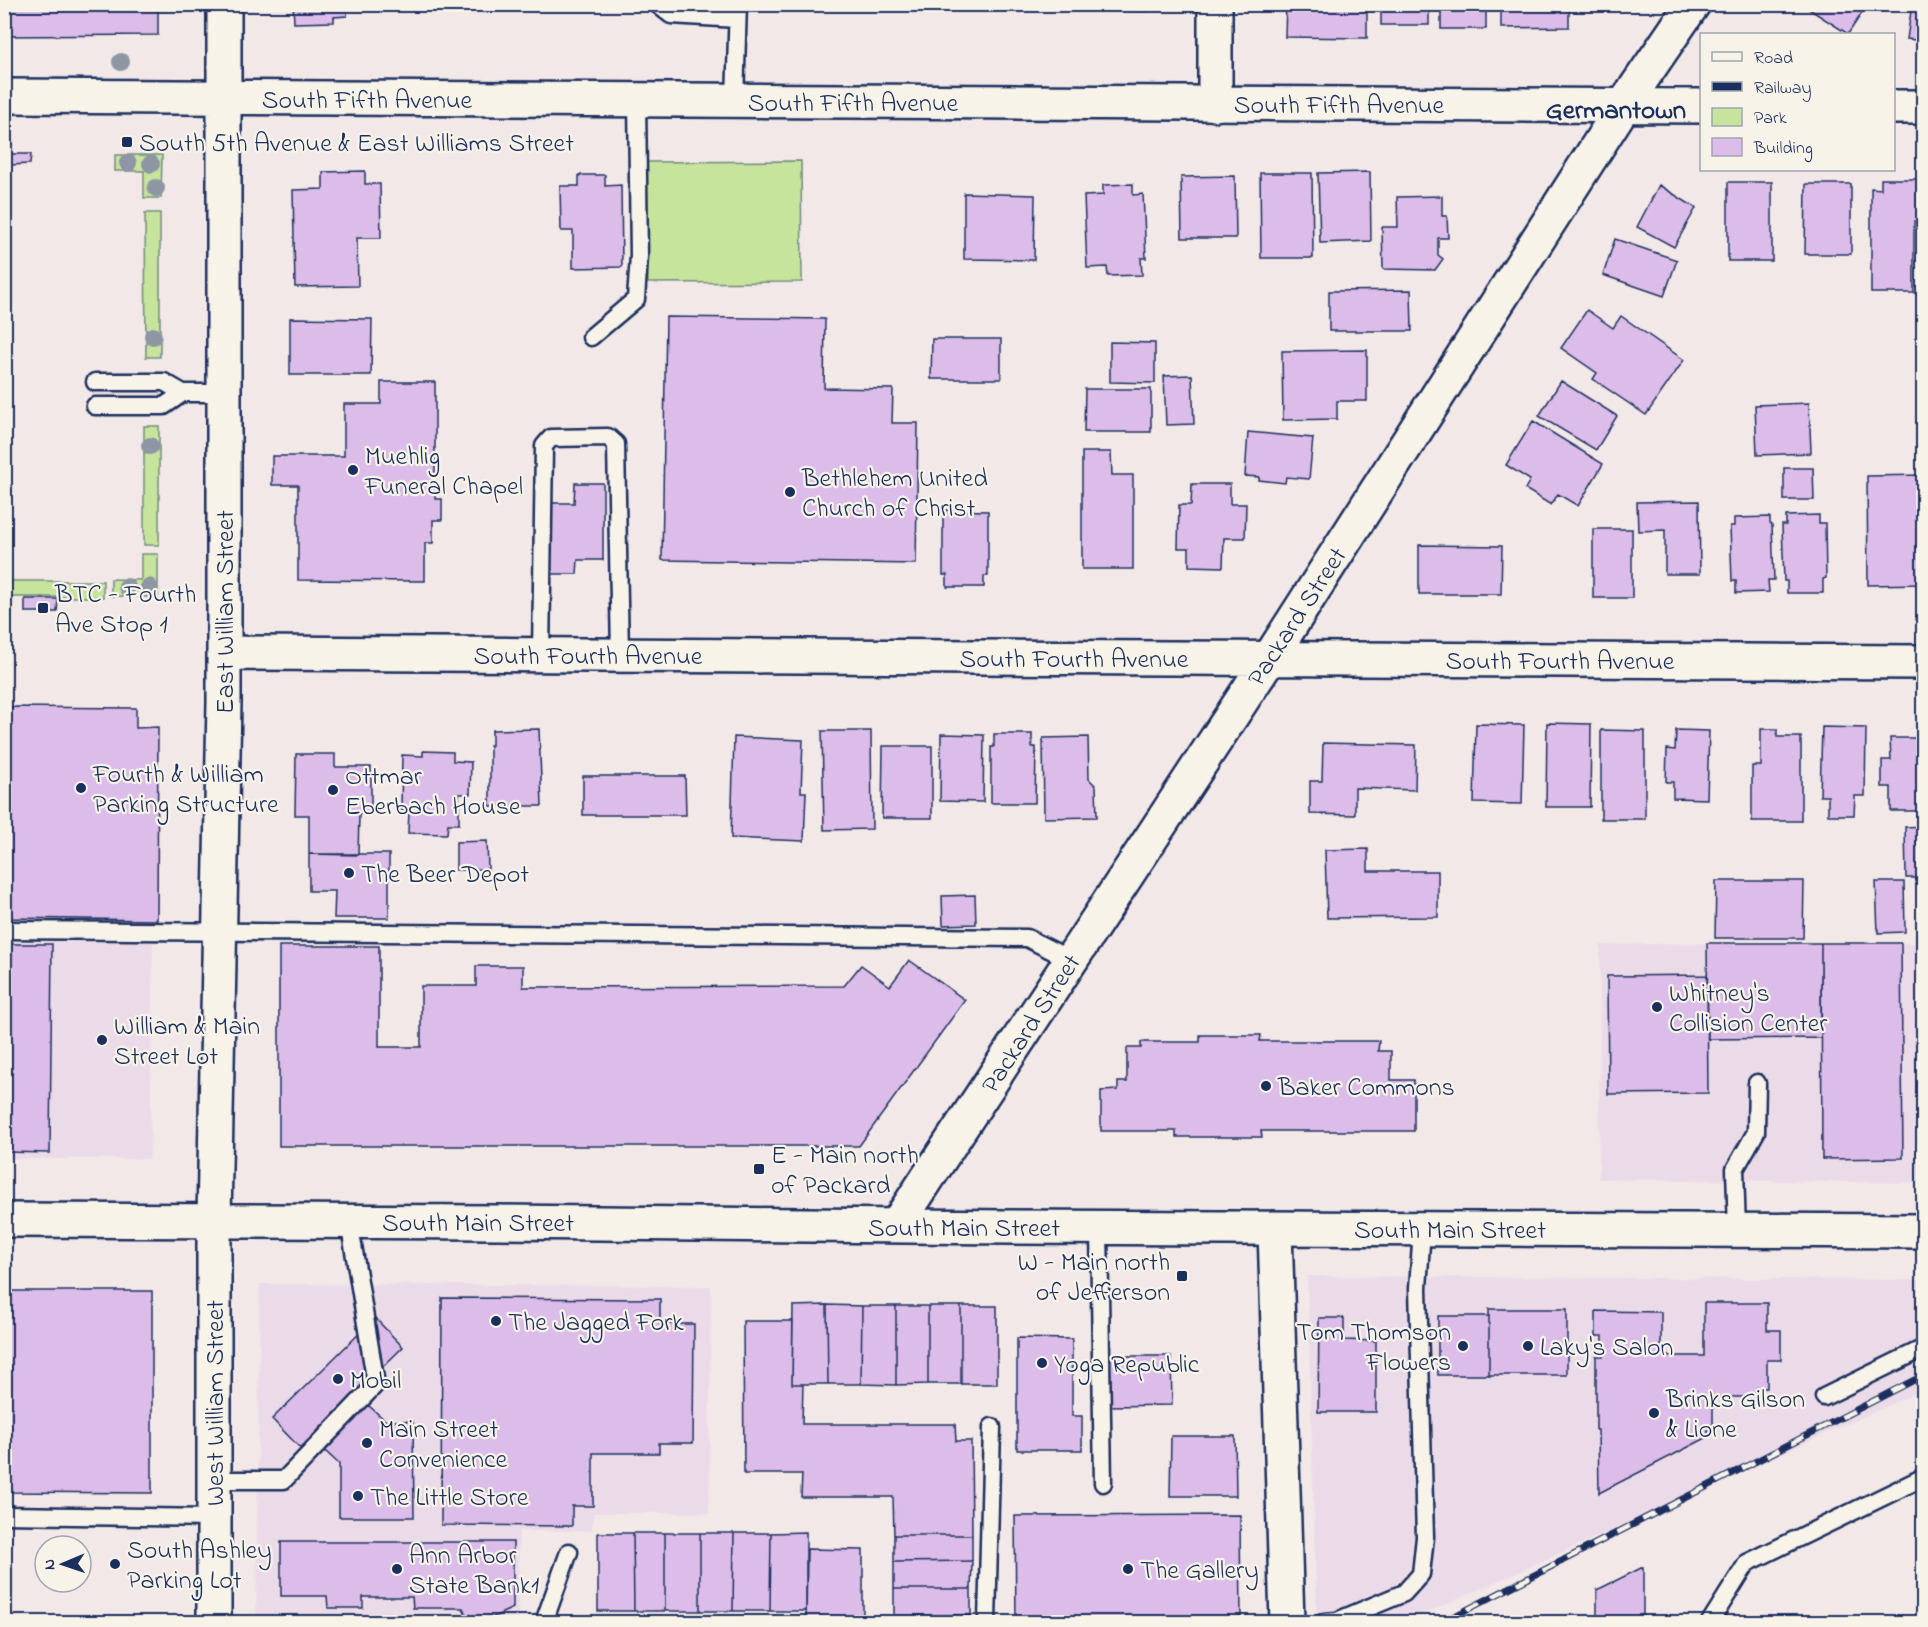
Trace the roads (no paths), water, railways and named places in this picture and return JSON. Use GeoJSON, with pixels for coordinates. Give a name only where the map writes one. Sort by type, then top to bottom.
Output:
{"type":"FeatureCollection","features":[{"type":"Feature","properties":{"kind":"main road","name":"East William Street"},"geometry":{"type":"LineString","coordinates":[[214,1220],[224,653],[224,4]]}},
{"type":"Feature","properties":{"kind":"main road"},"geometry":{"type":"LineString","coordinates":[[1215,4],[1215,104]]}},
{"type":"Feature","properties":{"kind":"main road","name":"Packard Street"},"geometry":{"type":"LineString","coordinates":[[896,1226],[1269,659],[1624,105],[1693,4]]}},
{"type":"Feature","properties":{"kind":"main road","name":"South Fifth Avenue"},"geometry":{"type":"LineString","coordinates":[[4,96],[1700,106]]}},
{"type":"Feature","properties":{"kind":"main road"},"geometry":{"type":"LineString","coordinates":[[1895,107],[1923,107]]}},
{"type":"Feature","properties":{"kind":"main road","name":"South Fourth Avenue"},"geometry":{"type":"LineString","coordinates":[[224,653],[1923,662]]}},
{"type":"Feature","properties":{"kind":"main road","name":"South Main Street"},"geometry":{"type":"LineString","coordinates":[[4,1220],[1923,1231]]}},
{"type":"Feature","properties":{"kind":"main road","name":"West William Street"},"geometry":{"type":"LineString","coordinates":[[214,1220],[214,1623]]}},
{"type":"Feature","properties":{"kind":"main road"},"geometry":{"type":"LineString","coordinates":[[1275,1229],[1287,1623]]}},
{"type":"Feature","properties":{"kind":"lane"},"geometry":{"type":"LineString","coordinates":[[657,4],[671,15],[738,12],[735,101]]}},
{"type":"Feature","properties":{"kind":"lane"},"geometry":{"type":"LineString","coordinates":[[591,337],[636,299],[639,255],[636,101]]}},
{"type":"Feature","properties":{"kind":"lane"},"geometry":{"type":"LineString","coordinates":[[95,381],[164,382],[183,393],[224,393]]}},
{"type":"Feature","properties":{"kind":"lane"},"geometry":{"type":"LineString","coordinates":[[95,406],[164,406],[183,393]]}},
{"type":"Feature","properties":{"kind":"lane"},"geometry":{"type":"LineString","coordinates":[[541,655],[544,446],[551,438],[608,437],[616,444],[620,655]]}},
{"type":"Feature","properties":{"kind":"lane"},"geometry":{"type":"LineString","coordinates":[[4,930],[1027,938],[1071,960]]}},
{"type":"Feature","properties":{"kind":"lane"},"geometry":{"type":"LineString","coordinates":[[1737,1231],[1734,1169],[1756,1132],[1756,1083]]}},
{"type":"Feature","properties":{"kind":"lane"},"geometry":{"type":"LineString","coordinates":[[213,1480],[284,1480],[376,1384],[349,1221]]}},
{"type":"Feature","properties":{"kind":"lane"},"geometry":{"type":"LineString","coordinates":[[1099,1227],[1103,1483]]}},
{"type":"Feature","properties":{"kind":"lane"},"geometry":{"type":"LineString","coordinates":[[1323,1623],[1337,1621],[1404,1593],[1421,1574],[1425,1538],[1418,1288],[1422,1229]]}},
{"type":"Feature","properties":{"kind":"lane"},"geometry":{"type":"LineString","coordinates":[[1824,1397],[1923,1348]]}},
{"type":"Feature","properties":{"kind":"lane"},"geometry":{"type":"LineString","coordinates":[[987,1623],[992,1427]]}},
{"type":"Feature","properties":{"kind":"lane"},"geometry":{"type":"LineString","coordinates":[[1710,1623],[1747,1563],[1923,1477]]}},
{"type":"Feature","properties":{"kind":"lane"},"geometry":{"type":"LineString","coordinates":[[4,1515],[214,1518]]}},
{"type":"Feature","properties":{"kind":"lane"},"geometry":{"type":"LineString","coordinates":[[544,1623],[569,1552]]}},
{"type":"Feature","properties":{"kind":"railway"},"geometry":{"type":"LineString","coordinates":[[1443,1622],[1924,1375]]}},
{"type":"Feature","properties":{"kind":"place","name":"South 5th Avenue & East Williams Street"},"geometry":{"type":"Point","coordinates":[127,142]}},
{"type":"Feature","properties":{"kind":"place","name":"Muehlig Funeral Chapel"},"geometry":{"type":"Point","coordinates":[353,470]}},
{"type":"Feature","properties":{"kind":"place","name":"Bethlehem United Church of Christ"},"geometry":{"type":"Point","coordinates":[790,492]}},
{"type":"Feature","properties":{"kind":"place","name":"BTC - Fourth Ave Stop 1"},"geometry":{"type":"Point","coordinates":[43,608]}},
{"type":"Feature","properties":{"kind":"place","name":"Fourth & William Parking Structure"},"geometry":{"type":"Point","coordinates":[81,788]}},
{"type":"Feature","properties":{"kind":"place","name":"Ottmar Eberbach House"},"geometry":{"type":"Point","coordinates":[333,790]}},
{"type":"Feature","properties":{"kind":"place","name":"The Beer Depot"},"geometry":{"type":"Point","coordinates":[349,873]}},
{"type":"Feature","properties":{"kind":"place","name":"Whitney's Collision Center"},"geometry":{"type":"Point","coordinates":[1657,1007]}},
{"type":"Feature","properties":{"kind":"place","name":"William & Main Street Lot"},"geometry":{"type":"Point","coordinates":[102,1040]}},
{"type":"Feature","properties":{"kind":"place","name":"Baker Commons"},"geometry":{"type":"Point","coordinates":[1266,1086]}},
{"type":"Feature","properties":{"kind":"place","name":"E - Main north of Packard"},"geometry":{"type":"Point","coordinates":[759,1169]}},
{"type":"Feature","properties":{"kind":"place","name":"W - Main north of Jefferson"},"geometry":{"type":"Point","coordinates":[1182,1276]}},
{"type":"Feature","properties":{"kind":"place","name":"The Jagged Fork"},"geometry":{"type":"Point","coordinates":[496,1321]}},
{"type":"Feature","properties":{"kind":"place","name":"Tom Thomson Flowers"},"geometry":{"type":"Point","coordinates":[1463,1346]}},
{"type":"Feature","properties":{"kind":"place","name":"Laky's Salon"},"geometry":{"type":"Point","coordinates":[1528,1346]}},
{"type":"Feature","properties":{"kind":"place","name":"Yoga Republic"},"geometry":{"type":"Point","coordinates":[1042,1363]}},
{"type":"Feature","properties":{"kind":"place","name":"Mobil"},"geometry":{"type":"Point","coordinates":[338,1379]}},
{"type":"Feature","properties":{"kind":"place","name":"Brinks Gilson & Lione"},"geometry":{"type":"Point","coordinates":[1654,1413]}},
{"type":"Feature","properties":{"kind":"place","name":"Main Street Convenience"},"geometry":{"type":"Point","coordinates":[367,1443]}},
{"type":"Feature","properties":{"kind":"place","name":"The Little Store"},"geometry":{"type":"Point","coordinates":[358,1496]}},
{"type":"Feature","properties":{"kind":"place","name":"South Ashley Parking Lot"},"geometry":{"type":"Point","coordinates":[115,1564]}},
{"type":"Feature","properties":{"kind":"place","name":"Ann Arbor State Bank1"},"geometry":{"type":"Point","coordinates":[397,1569]}},
{"type":"Feature","properties":{"kind":"place","name":"The Gallery"},"geometry":{"type":"Point","coordinates":[1128,1569]}},
{"type":"Feature","properties":{"kind":"district","name":"Germantown"},"geometry":{"type":"Point","coordinates":[1616,109]}}]}
